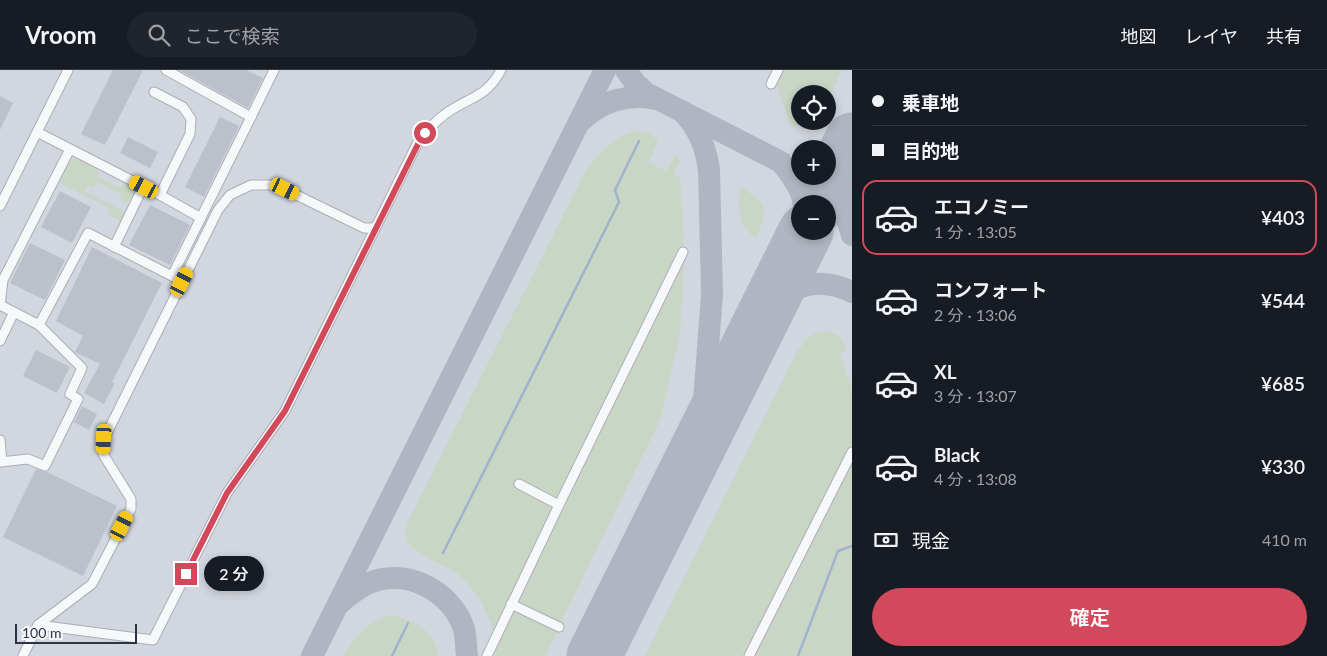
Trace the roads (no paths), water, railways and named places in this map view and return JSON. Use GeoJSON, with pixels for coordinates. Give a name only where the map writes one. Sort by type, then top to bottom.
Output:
{"type":"FeatureCollection","features":[{"type":"Feature","properties":{"kind":"lane"},"geometry":{"type":"LineString","coordinates":[[0,206],[68,70]]}},
{"type":"Feature","properties":{"kind":"lane"},"geometry":{"type":"LineString","coordinates":[[166,70],[251,117]]}},
{"type":"Feature","properties":{"kind":"lane"},"geometry":{"type":"LineString","coordinates":[[172,276],[274,70]]}},
{"type":"Feature","properties":{"kind":"lane"},"geometry":{"type":"LineString","coordinates":[[38,625],[154,640],[227,493],[285,411],[418,144],[425,133],[444,114],[483,94],[491,87],[501,70]]}},
{"type":"Feature","properties":{"kind":"lane"},"geometry":{"type":"LineString","coordinates":[[771,84],[778,70]]}},
{"type":"Feature","properties":{"kind":"lane"},"geometry":{"type":"LineString","coordinates":[[154,92],[183,108],[191,119],[190,134],[160,195]]}},
{"type":"Feature","properties":{"kind":"lane"},"geometry":{"type":"LineString","coordinates":[[37,132],[201,218]]}},
{"type":"Feature","properties":{"kind":"lane"},"geometry":{"type":"LineString","coordinates":[[0,440],[1,462],[28,459],[45,466],[78,399],[70,394],[82,368],[39,324],[0,306],[4,280],[70,148]]}},
{"type":"Feature","properties":{"kind":"lane"},"geometry":{"type":"LineString","coordinates":[[23,656],[38,625],[92,584],[131,509],[131,499],[103,454],[104,439],[218,210],[230,194],[251,185],[276,185],[364,228],[373,228],[377,225]]}},
{"type":"Feature","properties":{"kind":"lane"},"geometry":{"type":"LineString","coordinates":[[114,247],[144,187]]}},
{"type":"Feature","properties":{"kind":"lane"},"geometry":{"type":"LineString","coordinates":[[39,324],[88,234],[182,282]]}},
{"type":"Feature","properties":{"kind":"lane"},"geometry":{"type":"LineString","coordinates":[[488,656],[511,604],[683,252]]}},
{"type":"Feature","properties":{"kind":"lane"},"geometry":{"type":"LineString","coordinates":[[0,341],[14,312]]}},
{"type":"Feature","properties":{"kind":"lane"},"geometry":{"type":"LineString","coordinates":[[749,656],[852,452]]}},
{"type":"Feature","properties":{"kind":"lane"},"geometry":{"type":"LineString","coordinates":[[519,484],[559,505]]}},
{"type":"Feature","properties":{"kind":"lane"},"geometry":{"type":"LineString","coordinates":[[511,604],[559,627]]}},
{"type":"Feature","properties":{"kind":"waterway"},"geometry":{"type":"LineString","coordinates":[[443,553],[619,202],[615,190],[639,141]]}},
{"type":"Feature","properties":{"kind":"waterway"},"geometry":{"type":"LineString","coordinates":[[798,656],[838,551],[852,546]]}},
{"type":"Feature","properties":{"kind":"waterway"},"geometry":{"type":"LineString","coordinates":[[392,656],[408,623]]}}]}
